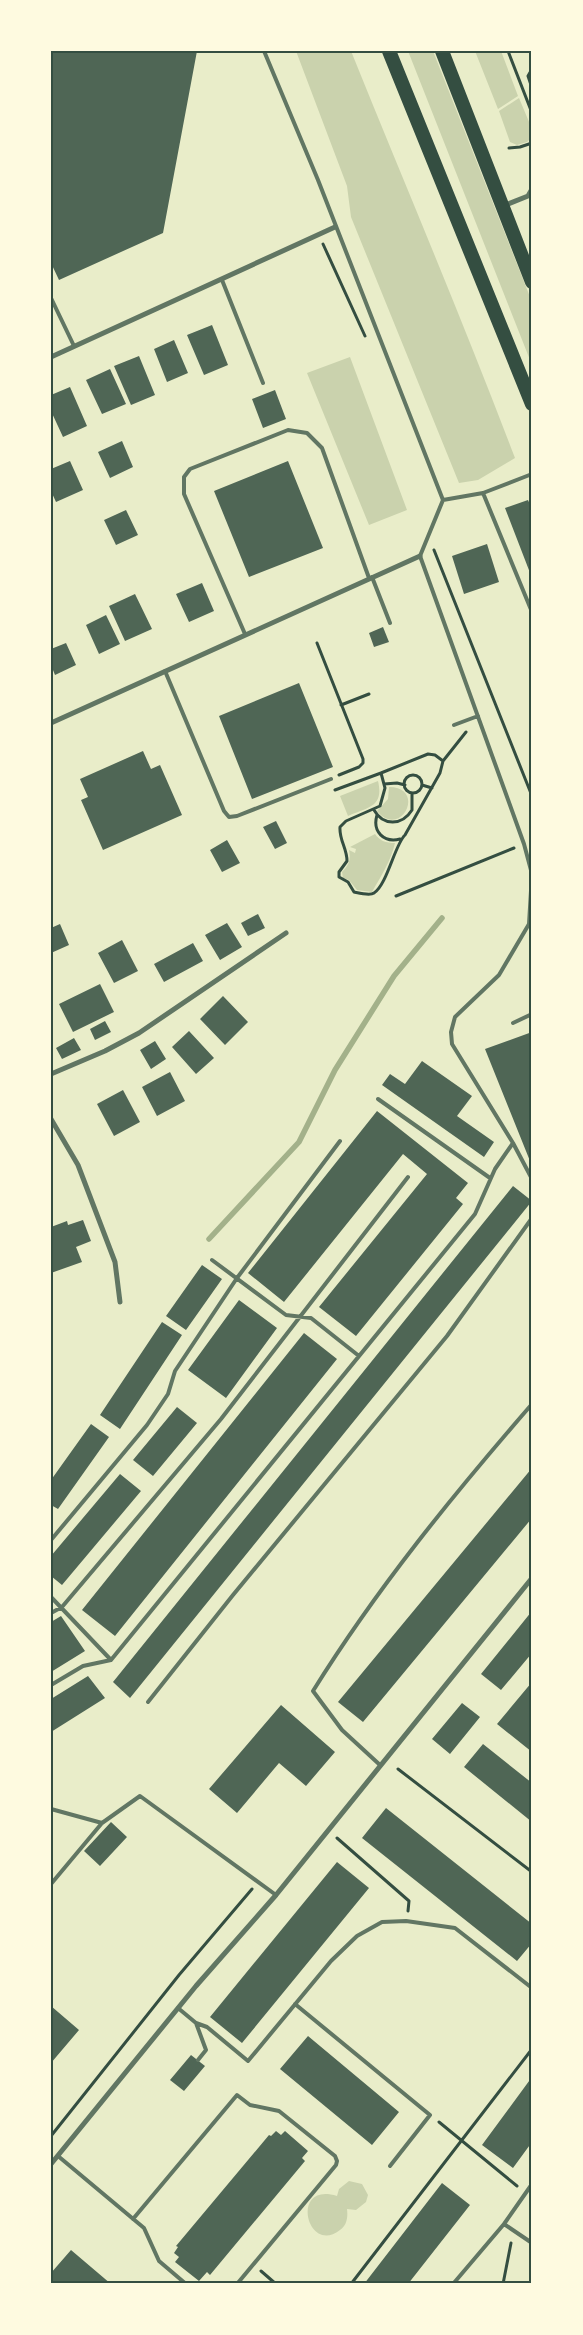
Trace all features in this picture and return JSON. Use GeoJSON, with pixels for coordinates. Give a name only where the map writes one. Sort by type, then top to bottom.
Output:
{"type":"FeatureCollection","features":[{"type":"Feature","properties":{"kind":"highway"},"geometry":{"type":"LineString","coordinates":[[389,51],[532,404]]}},
{"type":"Feature","properties":{"kind":"highway"},"geometry":{"type":"LineString","coordinates":[[442,51],[532,282]]}},
{"type":"Feature","properties":{"kind":"street"},"geometry":{"type":"LineString","coordinates":[[501,206],[530,197],[532,189]]}},
{"type":"Feature","properties":{"kind":"street"},"geometry":{"type":"LineString","coordinates":[[51,356],[222,280],[335,227]]}},
{"type":"Feature","properties":{"kind":"street"},"geometry":{"type":"LineString","coordinates":[[51,723],[420,556]]}},
{"type":"Feature","properties":{"kind":"street"},"geometry":{"type":"LineString","coordinates":[[51,1074],[105,1051],[138,1033],[286,934]]}},
{"type":"Feature","properties":{"kind":"street"},"geometry":{"type":"LineString","coordinates":[[51,1119],[78,1165],[115,1262],[120,1302]]}},
{"type":"Feature","properties":{"kind":"street"},"geometry":{"type":"LineString","coordinates":[[51,2164],[178,2008],[276,1895],[532,1578]]}},
{"type":"Feature","properties":{"kind":"lane"},"geometry":{"type":"LineString","coordinates":[[264,51],[318,180],[443,500],[420,556],[524,844],[532,874],[529,924],[499,975],[462,1008],[455,1017],[451,1032],[452,1044],[513,1143],[532,1179]]}},
{"type":"Feature","properties":{"kind":"lane"},"geometry":{"type":"LineString","coordinates":[[222,280],[264,383]]}},
{"type":"Feature","properties":{"kind":"lane"},"geometry":{"type":"LineString","coordinates":[[51,298],[74,346]]}},
{"type":"Feature","properties":{"kind":"lane"},"geometry":{"type":"LineString","coordinates":[[245,634],[184,494],[184,477],[190,469],[288,430],[308,433],[322,448],[370,578],[390,622]]}},
{"type":"Feature","properties":{"kind":"lane"},"geometry":{"type":"LineString","coordinates":[[443,500],[483,493],[532,474]]}},
{"type":"Feature","properties":{"kind":"lane"},"geometry":{"type":"LineString","coordinates":[[483,493],[532,612]]}},
{"type":"Feature","properties":{"kind":"lane"},"geometry":{"type":"LineString","coordinates":[[165,671],[224,811],[230,817],[237,816],[331,779]]}},
{"type":"Feature","properties":{"kind":"lane"},"geometry":{"type":"LineString","coordinates":[[454,725],[478,716]]}},
{"type":"Feature","properties":{"kind":"lane"},"geometry":{"type":"LineString","coordinates":[[513,1022],[532,1014]]}},
{"type":"Feature","properties":{"kind":"lane"},"geometry":{"type":"LineString","coordinates":[[378,1099],[490,1178]]}},
{"type":"Feature","properties":{"kind":"lane"},"geometry":{"type":"LineString","coordinates":[[51,1540],[147,1425],[168,1394],[175,1371],[237,1278],[340,1141]]}},
{"type":"Feature","properties":{"kind":"lane"},"geometry":{"type":"LineString","coordinates":[[51,1685],[83,1666],[112,1660],[474,1214],[490,1178],[513,1143]]}},
{"type":"Feature","properties":{"kind":"lane"},"geometry":{"type":"LineString","coordinates":[[51,1613],[62,1607],[222,1419],[408,1177]]}},
{"type":"Feature","properties":{"kind":"lane"},"geometry":{"type":"LineString","coordinates":[[148,1702],[233,1595],[447,1336],[532,1218]]}},
{"type":"Feature","properties":{"kind":"lane"},"geometry":{"type":"LineString","coordinates":[[212,1260],[286,1315],[312,1318],[359,1356]]}},
{"type":"Feature","properties":{"kind":"lane"},"geometry":{"type":"LineString","coordinates":[[380,1765],[342,1730],[313,1691],[349,1634],[455,1493],[532,1404]]}},
{"type":"Feature","properties":{"kind":"lane"},"geometry":{"type":"LineString","coordinates":[[51,1597],[112,1660]]}},
{"type":"Feature","properties":{"kind":"lane"},"geometry":{"type":"LineString","coordinates":[[51,1884],[102,1823],[140,1796],[276,1895]]}},
{"type":"Feature","properties":{"kind":"lane"},"geometry":{"type":"LineString","coordinates":[[51,1809],[102,1823]]}},
{"type":"Feature","properties":{"kind":"lane"},"geometry":{"type":"LineString","coordinates":[[178,2008],[196,2023],[207,2026],[248,2061],[331,1961],[358,1936],[382,1922],[406,1922],[455,1928],[532,1988]]}},
{"type":"Feature","properties":{"kind":"lane"},"geometry":{"type":"LineString","coordinates":[[295,2004],[430,2115],[390,2166]]}},
{"type":"Feature","properties":{"kind":"lane"},"geometry":{"type":"LineString","coordinates":[[196,2023],[206,2050],[198,2060]]}},
{"type":"Feature","properties":{"kind":"lane"},"geometry":{"type":"LineString","coordinates":[[134,2219],[237,2095],[250,2105],[275,2109],[283,2113],[334,2156],[337,2161],[336,2165],[237,2284]]}},
{"type":"Feature","properties":{"kind":"lane"},"geometry":{"type":"LineString","coordinates":[[58,2156],[147,2230],[159,2260],[186,2284]]}},
{"type":"Feature","properties":{"kind":"lane"},"geometry":{"type":"LineString","coordinates":[[453,2284],[504,2224],[532,2184]]}},
{"type":"Feature","properties":{"kind":"lane"},"geometry":{"type":"LineString","coordinates":[[504,2224],[514,2229],[532,2244]]}},
{"type":"Feature","properties":{"kind":"path"},"geometry":{"type":"LineString","coordinates":[[508,51],[532,113]]}},
{"type":"Feature","properties":{"kind":"path"},"geometry":{"type":"LineString","coordinates":[[532,68],[528,76],[528,82],[532,88]]}},
{"type":"Feature","properties":{"kind":"path"},"geometry":{"type":"LineString","coordinates":[[521,84],[528,82]]}},
{"type":"Feature","properties":{"kind":"path"},"geometry":{"type":"LineString","coordinates":[[509,148],[532,143]]}},
{"type":"Feature","properties":{"kind":"path"},"geometry":{"type":"LineString","coordinates":[[319,234],[368,343]]}},
{"type":"Feature","properties":{"kind":"path"},"geometry":{"type":"LineString","coordinates":[[428,536],[532,796]]}},
{"type":"Feature","properties":{"kind":"path"},"geometry":{"type":"LineString","coordinates":[[317,643],[363,759],[363,764],[359,767],[331,779],[336,791],[428,754],[436,755],[443,761]]}},
{"type":"Feature","properties":{"kind":"path"},"geometry":{"type":"LineString","coordinates":[[341,705],[369,694]]}},
{"type":"Feature","properties":{"kind":"path"},"geometry":{"type":"LineString","coordinates":[[381,773],[384,784],[384,798],[380,806],[346,821],[340,828],[340,839],[347,854],[347,861],[338,873],[340,879],[348,882],[356,893],[374,893],[390,868],[400,839],[405,835],[440,773],[443,761],[458,746]]}},
{"type":"Feature","properties":{"kind":"path"},"geometry":{"type":"LineString","coordinates":[[404,785],[406,779],[414,775],[421,780],[422,785]]}},
{"type":"Feature","properties":{"kind":"path"},"geometry":{"type":"LineString","coordinates":[[384,784],[397,783],[404,785],[412,793]]}},
{"type":"Feature","properties":{"kind":"path"},"geometry":{"type":"LineString","coordinates":[[422,785],[432,788]]}},
{"type":"Feature","properties":{"kind":"path"},"geometry":{"type":"LineString","coordinates":[[412,793],[417,792],[422,785]]}},
{"type":"Feature","properties":{"kind":"path"},"geometry":{"type":"LineString","coordinates":[[374,810],[377,815],[387,822],[404,819],[412,810],[412,793]]}},
{"type":"Feature","properties":{"kind":"path"},"geometry":{"type":"LineString","coordinates":[[377,815],[376,826],[381,836],[387,840],[400,839]]}},
{"type":"Feature","properties":{"kind":"path"},"geometry":{"type":"LineString","coordinates":[[396,896],[524,844]]}},
{"type":"Feature","properties":{"kind":"path"},"geometry":{"type":"LineString","coordinates":[[398,1769],[532,1872]]}},
{"type":"Feature","properties":{"kind":"path"},"geometry":{"type":"LineString","coordinates":[[337,1838],[410,1901],[406,1922]]}},
{"type":"Feature","properties":{"kind":"path"},"geometry":{"type":"LineString","coordinates":[[51,2136],[179,1975],[258,1883]]}},
{"type":"Feature","properties":{"kind":"path"},"geometry":{"type":"LineString","coordinates":[[351,2284],[532,2049]]}},
{"type":"Feature","properties":{"kind":"path"},"geometry":{"type":"LineString","coordinates":[[430,2115],[525,2193]]}},
{"type":"Feature","properties":{"kind":"path"},"geometry":{"type":"LineString","coordinates":[[503,2284],[514,2229]]}},
{"type":"Feature","properties":{"kind":"path"},"geometry":{"type":"LineString","coordinates":[[253,2264],[276,2284]]}},
{"type":"Feature","properties":{"kind":"green space"},"geometry":{"type":"Polygon","coordinates":[[[296,51],[351,51],[455,305],[515,458],[478,480],[459,483],[351,217],[347,186],[296,51]]]}},
{"type":"Feature","properties":{"kind":"green space"},"geometry":{"type":"Polygon","coordinates":[[[408,51],[433,51],[532,302],[532,365],[408,51]]]}},
{"type":"Feature","properties":{"kind":"green space"},"geometry":{"type":"Polygon","coordinates":[[[475,51],[501,51],[518,96],[498,109],[475,51]]]}},
{"type":"Feature","properties":{"kind":"green space"},"geometry":{"type":"Polygon","coordinates":[[[519,98],[532,129],[532,137],[527,142],[517,145],[510,142],[499,111],[519,98]]]}},
{"type":"Feature","properties":{"kind":"green space"},"geometry":{"type":"Polygon","coordinates":[[[350,357],[407,510],[369,525],[307,373],[350,357]]]}},
{"type":"Feature","properties":{"kind":"green space"},"geometry":{"type":"Polygon","coordinates":[[[378,781],[379,796],[377,801],[368,808],[348,816],[340,796],[378,781]]]}},
{"type":"Feature","properties":{"kind":"green space"},"geometry":{"type":"Polygon","coordinates":[[[389,787],[400,789],[407,795],[406,810],[401,816],[394,819],[386,818],[377,811],[388,799],[389,787]]]}},
{"type":"Feature","properties":{"kind":"green space"},"geometry":{"type":"Polygon","coordinates":[[[375,834],[384,841],[395,843],[393,850],[372,892],[357,890],[349,880],[343,878],[342,872],[350,860],[349,850],[355,853],[356,849],[350,847],[375,834]]]}},
{"type":"Feature","properties":{"kind":"green space"},"geometry":{"type":"Polygon","coordinates":[[[349,2181],[362,2184],[368,2195],[366,2202],[356,2210],[347,2209],[346,2221],[340,2230],[328,2235],[319,2234],[312,2227],[308,2217],[308,2207],[313,2199],[322,2194],[337,2196],[339,2189],[349,2181]]]}},
{"type":"Feature","properties":{"kind":"building"},"geometry":{"type":"Polygon","coordinates":[[[51,51],[197,51],[163,233],[59,280],[51,263],[51,51]]]}},
{"type":"Feature","properties":{"kind":"building"},"geometry":{"type":"Polygon","coordinates":[[[212,325],[228,365],[204,375],[187,335],[212,325]]]}},
{"type":"Feature","properties":{"kind":"building"},"geometry":{"type":"Polygon","coordinates":[[[174,340],[188,373],[167,382],[154,349],[174,340]]]}},
{"type":"Feature","properties":{"kind":"building"},"geometry":{"type":"Polygon","coordinates":[[[139,356],[155,395],[131,405],[114,366],[139,356]]]}},
{"type":"Feature","properties":{"kind":"building"},"geometry":{"type":"Polygon","coordinates":[[[110,369],[126,404],[102,414],[86,380],[110,369]]]}},
{"type":"Feature","properties":{"kind":"building"},"geometry":{"type":"Polygon","coordinates":[[[70,387],[87,426],[63,437],[51,411],[51,395],[70,387]]]}},
{"type":"Feature","properties":{"kind":"building"},"geometry":{"type":"Polygon","coordinates":[[[275,390],[286,419],[263,428],[252,399],[275,390]]]}},
{"type":"Feature","properties":{"kind":"building"},"geometry":{"type":"Polygon","coordinates":[[[122,441],[133,467],[110,478],[98,452],[122,441]]]}},
{"type":"Feature","properties":{"kind":"building"},"geometry":{"type":"Polygon","coordinates":[[[70,461],[83,490],[56,502],[51,491],[51,469],[70,461]]]}},
{"type":"Feature","properties":{"kind":"building"},"geometry":{"type":"Polygon","coordinates":[[[288,461],[323,548],[249,577],[214,491],[288,461]]]}},
{"type":"Feature","properties":{"kind":"building"},"geometry":{"type":"Polygon","coordinates":[[[528,500],[532,509],[532,578],[505,508],[528,500]]]}},
{"type":"Feature","properties":{"kind":"building"},"geometry":{"type":"Polygon","coordinates":[[[126,510],[138,535],[116,545],[104,520],[126,510]]]}},
{"type":"Feature","properties":{"kind":"building"},"geometry":{"type":"Polygon","coordinates":[[[487,544],[499,582],[464,594],[452,556],[487,544]]]}},
{"type":"Feature","properties":{"kind":"building"},"geometry":{"type":"Polygon","coordinates":[[[202,583],[214,611],[189,622],[176,594],[202,583]]]}},
{"type":"Feature","properties":{"kind":"building"},"geometry":{"type":"Polygon","coordinates":[[[135,594],[152,629],[125,641],[109,606],[135,594]]]}},
{"type":"Feature","properties":{"kind":"building"},"geometry":{"type":"Polygon","coordinates":[[[106,615],[120,644],[99,654],[86,625],[106,615]]]}},
{"type":"Feature","properties":{"kind":"building"},"geometry":{"type":"Polygon","coordinates":[[[383,627],[389,642],[374,647],[369,633],[383,627]]]}},
{"type":"Feature","properties":{"kind":"building"},"geometry":{"type":"Polygon","coordinates":[[[66,643],[76,665],[55,675],[51,665],[51,649],[66,643]]]}},
{"type":"Feature","properties":{"kind":"building"},"geometry":{"type":"Polygon","coordinates":[[[299,683],[333,767],[252,799],[219,716],[299,683]]]}},
{"type":"Feature","properties":{"kind":"building"},"geometry":{"type":"Polygon","coordinates":[[[143,751],[151,769],[160,765],[182,815],[103,850],[81,800],[88,797],[80,779],[143,751]]]}},
{"type":"Feature","properties":{"kind":"building"},"geometry":{"type":"Polygon","coordinates":[[[276,821],[287,843],[275,849],[263,827],[276,821]]]}},
{"type":"Feature","properties":{"kind":"building"},"geometry":{"type":"Polygon","coordinates":[[[227,840],[240,863],[222,872],[210,850],[227,840]]]}},
{"type":"Feature","properties":{"kind":"building"},"geometry":{"type":"Polygon","coordinates":[[[258,914],[265,928],[248,936],[241,923],[258,914]]]}},
{"type":"Feature","properties":{"kind":"building"},"geometry":{"type":"Polygon","coordinates":[[[227,923],[242,947],[220,960],[205,935],[227,923]]]}},
{"type":"Feature","properties":{"kind":"building"},"geometry":{"type":"Polygon","coordinates":[[[60,924],[69,945],[51,953],[51,928],[60,924]]]}},
{"type":"Feature","properties":{"kind":"building"},"geometry":{"type":"Polygon","coordinates":[[[122,940],[138,971],[114,983],[98,953],[122,940]]]}},
{"type":"Feature","properties":{"kind":"building"},"geometry":{"type":"Polygon","coordinates":[[[193,943],[203,961],[164,982],[154,964],[193,943]]]}},
{"type":"Feature","properties":{"kind":"building"},"geometry":{"type":"Polygon","coordinates":[[[100,984],[114,1012],[73,1032],[59,1004],[100,984]]]}},
{"type":"Feature","properties":{"kind":"building"},"geometry":{"type":"Polygon","coordinates":[[[223,996],[248,1022],[225,1045],[200,1019],[223,996]]]}},
{"type":"Feature","properties":{"kind":"building"},"geometry":{"type":"Polygon","coordinates":[[[105,1021],[111,1032],[95,1040],[90,1029],[105,1021]]]}},
{"type":"Feature","properties":{"kind":"building"},"geometry":{"type":"Polygon","coordinates":[[[189,1031],[214,1058],[196,1074],[172,1047],[189,1031]]]}},
{"type":"Feature","properties":{"kind":"building"},"geometry":{"type":"Polygon","coordinates":[[[532,1032],[532,1166],[485,1049],[532,1032]]]}},
{"type":"Feature","properties":{"kind":"building"},"geometry":{"type":"Polygon","coordinates":[[[74,1038],[81,1050],[62,1059],[56,1048],[74,1038]]]}},
{"type":"Feature","properties":{"kind":"building"},"geometry":{"type":"Polygon","coordinates":[[[155,1041],[166,1059],[151,1069],[140,1050],[155,1041]]]}},
{"type":"Feature","properties":{"kind":"building"},"geometry":{"type":"Polygon","coordinates":[[[422,1061],[472,1096],[457,1116],[494,1142],[484,1157],[382,1085],[390,1074],[405,1084],[422,1061]]]}},
{"type":"Feature","properties":{"kind":"building"},"geometry":{"type":"Polygon","coordinates":[[[170,1072],[185,1101],[157,1116],[142,1087],[170,1072]]]}},
{"type":"Feature","properties":{"kind":"building"},"geometry":{"type":"Polygon","coordinates":[[[123,1090],[140,1122],[114,1136],[97,1104],[123,1090]]]}},
{"type":"Feature","properties":{"kind":"building"},"geometry":{"type":"Polygon","coordinates":[[[377,1111],[468,1183],[456,1198],[463,1204],[356,1336],[319,1307],[427,1174],[403,1154],[284,1302],[248,1273],[377,1111]]]}},
{"type":"Feature","properties":{"kind":"building"},"geometry":{"type":"Polygon","coordinates":[[[513,1186],[532,1201],[130,1698],[113,1682],[513,1186]]]}},
{"type":"Feature","properties":{"kind":"building"},"geometry":{"type":"Polygon","coordinates":[[[83,1220],[91,1241],[76,1247],[82,1262],[51,1273],[51,1227],[67,1221],[68,1225],[83,1220]]]}},
{"type":"Feature","properties":{"kind":"building"},"geometry":{"type":"Polygon","coordinates":[[[202,1265],[222,1279],[186,1330],[166,1316],[202,1265]]]}},
{"type":"Feature","properties":{"kind":"building"},"geometry":{"type":"Polygon","coordinates":[[[239,1300],[277,1328],[226,1398],[188,1370],[239,1300]]]}},
{"type":"Feature","properties":{"kind":"building"},"geometry":{"type":"Polygon","coordinates":[[[162,1322],[182,1335],[120,1429],[100,1415],[162,1322]]]}},
{"type":"Feature","properties":{"kind":"building"},"geometry":{"type":"Polygon","coordinates":[[[304,1333],[337,1359],[115,1636],[82,1610],[304,1333]]]}},
{"type":"Feature","properties":{"kind":"building"},"geometry":{"type":"Polygon","coordinates":[[[177,1407],[197,1423],[153,1476],[133,1460],[177,1407]]]}},
{"type":"Feature","properties":{"kind":"building"},"geometry":{"type":"Polygon","coordinates":[[[91,1424],[109,1437],[58,1509],[51,1505],[51,1480],[91,1424]]]}},
{"type":"Feature","properties":{"kind":"building"},"geometry":{"type":"Polygon","coordinates":[[[532,1468],[532,1518],[363,1722],[338,1702],[532,1468]]]}},
{"type":"Feature","properties":{"kind":"building"},"geometry":{"type":"Polygon","coordinates":[[[120,1474],[141,1491],[62,1585],[51,1576],[51,1556],[120,1474]]]}},
{"type":"Feature","properties":{"kind":"building"},"geometry":{"type":"Polygon","coordinates":[[[532,1611],[532,1653],[501,1690],[481,1674],[532,1611]]]}},
{"type":"Feature","properties":{"kind":"building"},"geometry":{"type":"Polygon","coordinates":[[[61,1616],[85,1651],[51,1672],[51,1622],[61,1616]]]}},
{"type":"Feature","properties":{"kind":"building"},"geometry":{"type":"Polygon","coordinates":[[[88,1676],[105,1698],[51,1732],[51,1699],[88,1676]]]}},
{"type":"Feature","properties":{"kind":"building"},"geometry":{"type":"Polygon","coordinates":[[[532,1682],[532,1752],[497,1724],[532,1682]]]}},
{"type":"Feature","properties":{"kind":"building"},"geometry":{"type":"Polygon","coordinates":[[[462,1703],[480,1717],[450,1754],[432,1739],[462,1703]]]}},
{"type":"Feature","properties":{"kind":"building"},"geometry":{"type":"Polygon","coordinates":[[[281,1705],[335,1752],[306,1786],[279,1763],[237,1813],[209,1789],[281,1705]]]}},
{"type":"Feature","properties":{"kind":"building"},"geometry":{"type":"Polygon","coordinates":[[[483,1744],[532,1783],[532,1822],[464,1767],[483,1744]]]}},
{"type":"Feature","properties":{"kind":"building"},"geometry":{"type":"Polygon","coordinates":[[[386,1808],[532,1924],[532,1943],[517,1961],[362,1838],[386,1808]]]}},
{"type":"Feature","properties":{"kind":"building"},"geometry":{"type":"Polygon","coordinates":[[[111,1822],[127,1837],[100,1866],[84,1851],[111,1822]]]}},
{"type":"Feature","properties":{"kind":"building"},"geometry":{"type":"Polygon","coordinates":[[[337,1862],[369,1888],[242,2043],[210,2017],[337,1862]]]}},
{"type":"Feature","properties":{"kind":"building"},"geometry":{"type":"Polygon","coordinates":[[[51,2006],[79,2030],[51,2063],[51,2006]]]}},
{"type":"Feature","properties":{"kind":"building"},"geometry":{"type":"Polygon","coordinates":[[[308,2036],[399,2112],[372,2145],[280,2069],[308,2036]]]}},
{"type":"Feature","properties":{"kind":"building"},"geometry":{"type":"Polygon","coordinates":[[[191,2055],[205,2066],[184,2091],[170,2080],[191,2055]]]}},
{"type":"Feature","properties":{"kind":"building"},"geometry":{"type":"Polygon","coordinates":[[[532,2077],[532,2142],[513,2168],[482,2145],[532,2077]]]}},
{"type":"Feature","properties":{"kind":"building"},"geometry":{"type":"Polygon","coordinates":[[[276,2131],[281,2135],[285,2131],[308,2151],[302,2158],[305,2161],[210,2275],[207,2272],[199,2281],[175,2262],[179,2257],[174,2253],[178,2247],[176,2246],[269,2135],[271,2136],[276,2131]]]}},
{"type":"Feature","properties":{"kind":"building"},"geometry":{"type":"Polygon","coordinates":[[[442,2183],[470,2205],[408,2284],[364,2284],[442,2183]]]}},
{"type":"Feature","properties":{"kind":"building"},"geometry":{"type":"Polygon","coordinates":[[[71,2250],[111,2284],[51,2284],[51,2273],[71,2250]]]}},
{"type":"Feature","properties":{"kind":"waterway"},"geometry":{"type":"LineString","coordinates":[[209,1239],[299,1142],[335,1070],[394,976],[442,918]]}}]}
